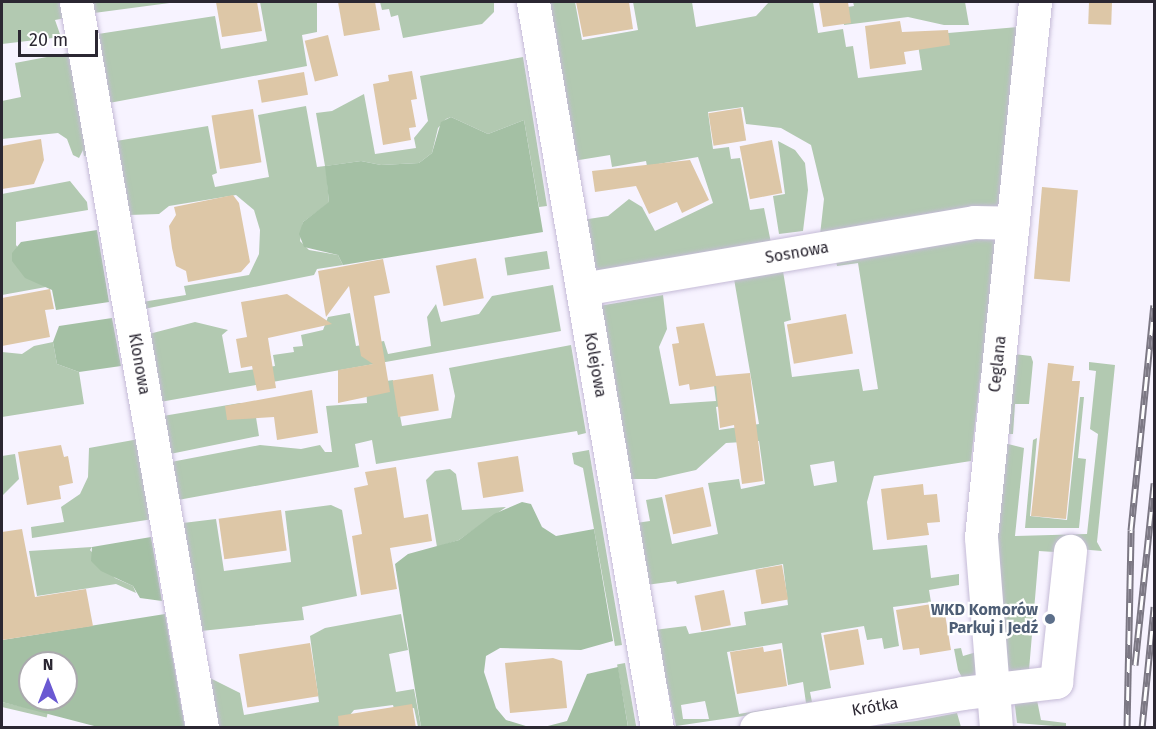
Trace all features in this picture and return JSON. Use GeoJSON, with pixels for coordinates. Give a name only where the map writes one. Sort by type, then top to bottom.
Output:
{"type":"FeatureCollection","features":[{"type":"Feature","properties":{"kind":"street","name":"Klonowa"},"geometry":{"type":"LineString","coordinates":[[76,2],[202,728]]}},
{"type":"Feature","properties":{"kind":"street","name":"Kolejowa"},"geometry":{"type":"LineString","coordinates":[[533,2],[657,728]]}},
{"type":"Feature","properties":{"kind":"street","name":"Ceglana"},"geometry":{"type":"LineString","coordinates":[[996,728],[981,537],[1035,2]]}},
{"type":"Feature","properties":{"kind":"street","name":"Sosnowa"},"geometry":{"type":"LineString","coordinates":[[582,289],[974,222],[1013,222]]}},
{"type":"Feature","properties":{"kind":"street","name":"Krótka"},"geometry":{"type":"LineString","coordinates":[[756,728],[993,688],[1049,684],[1059,679],[1070,550]]}},
{"type":"Feature","properties":{"kind":"green space"},"geometry":{"type":"Polygon","coordinates":[[[2,2],[66,2],[71,17],[55,20],[61,37],[2,44],[2,2]]]}},
{"type":"Feature","properties":{"kind":"green space"},"geometry":{"type":"Polygon","coordinates":[[[92,2],[177,2],[94,13],[92,2]]]}},
{"type":"Feature","properties":{"kind":"green space"},"geometry":{"type":"Polygon","coordinates":[[[260,2],[317,2],[317,32],[302,35],[307,66],[109,103],[98,34],[215,16],[221,49],[267,41],[260,2]]]}},
{"type":"Feature","properties":{"kind":"green space"},"geometry":{"type":"Polygon","coordinates":[[[380,2],[494,2],[494,12],[482,24],[403,38],[398,15],[391,17],[389,9],[382,10],[380,2]]]}},
{"type":"Feature","properties":{"kind":"green space"},"geometry":{"type":"Polygon","coordinates":[[[546,2],[575,2],[582,40],[638,30],[633,2],[692,2],[696,27],[756,16],[769,2],[813,2],[818,33],[843,29],[846,47],[853,46],[858,78],[922,70],[916,32],[925,35],[1018,27],[1000,206],[820,235],[824,199],[811,145],[781,128],[746,124],[743,107],[708,112],[713,149],[729,147],[731,159],[740,158],[750,210],[764,208],[772,248],[608,275],[593,269],[582,220],[608,216],[629,199],[642,207],[655,231],[713,203],[698,157],[647,166],[646,161],[612,167],[610,155],[573,161],[546,2]]]}},
{"type":"Feature","properties":{"kind":"green space"},"geometry":{"type":"Polygon","coordinates":[[[853,2],[965,2],[969,25],[944,25],[908,17],[844,25],[841,8],[854,6],[853,2]]]}},
{"type":"Feature","properties":{"kind":"green space"},"geometry":{"type":"Polygon","coordinates":[[[68,53],[90,155],[84,156],[83,150],[79,158],[73,155],[67,139],[58,133],[2,139],[2,101],[21,97],[15,63],[68,53]]]}},
{"type":"Feature","properties":{"kind":"green space"},"geometry":{"type":"Polygon","coordinates":[[[523,57],[547,206],[539,207],[524,120],[488,134],[451,117],[438,128],[432,153],[419,163],[381,165],[361,161],[326,166],[329,203],[303,222],[300,241],[309,250],[338,255],[343,265],[317,269],[314,275],[144,309],[142,302],[186,295],[184,286],[249,275],[259,254],[260,230],[254,210],[236,195],[169,206],[159,214],[129,215],[116,141],[208,126],[217,173],[212,175],[215,187],[269,177],[258,115],[306,106],[317,167],[325,166],[316,113],[332,111],[364,94],[375,154],[416,148],[414,138],[428,121],[420,76],[523,57]]]}},
{"type":"Feature","properties":{"kind":"green space"},"geometry":{"type":"Polygon","coordinates":[[[451,117],[488,134],[524,120],[543,232],[343,265],[338,255],[304,247],[299,234],[303,222],[329,202],[325,166],[361,161],[381,165],[419,163],[432,153],[441,122],[451,117]]]}},
{"type":"Feature","properties":{"kind":"green space"},"geometry":{"type":"Polygon","coordinates":[[[778,141],[795,150],[805,163],[808,190],[803,231],[779,234],[773,196],[785,194],[778,141]]]}},
{"type":"Feature","properties":{"kind":"green space"},"geometry":{"type":"Polygon","coordinates":[[[70,181],[87,202],[88,210],[16,222],[16,245],[46,287],[2,295],[2,194],[70,181]]]}},
{"type":"Feature","properties":{"kind":"green space"},"geometry":{"type":"Polygon","coordinates":[[[97,230],[109,302],[56,310],[52,290],[25,278],[12,261],[12,253],[21,242],[97,230]]]}},
{"type":"Feature","properties":{"kind":"green space"},"geometry":{"type":"Polygon","coordinates":[[[976,231],[994,237],[997,242],[987,377],[980,379],[971,461],[874,476],[867,502],[873,550],[927,545],[931,578],[959,574],[959,585],[929,590],[931,602],[893,607],[899,646],[884,649],[882,638],[867,640],[864,626],[821,633],[831,688],[810,692],[812,702],[806,703],[803,682],[788,685],[782,643],[727,652],[739,714],[787,706],[785,710],[676,726],[654,630],[686,626],[689,634],[746,625],[744,612],[788,605],[783,564],[677,584],[676,581],[646,585],[636,523],[650,521],[646,500],[662,497],[672,544],[718,534],[708,483],[739,479],[741,489],[765,484],[759,441],[726,443],[696,470],[656,479],[628,479],[599,306],[663,295],[667,329],[659,347],[670,404],[716,401],[713,378],[732,404],[716,407],[719,430],[759,424],[733,273],[782,265],[791,320],[784,322],[792,377],[859,369],[863,391],[878,389],[858,263],[837,266],[835,256],[976,231]],[[834,461],[810,465],[814,486],[837,482],[834,461]],[[705,701],[681,705],[683,719],[709,719],[705,701]]]}},
{"type":"Feature","properties":{"kind":"green space"},"geometry":{"type":"Polygon","coordinates":[[[547,251],[550,269],[507,276],[505,258],[547,251]]]}},
{"type":"Feature","properties":{"kind":"green space"},"geometry":{"type":"Polygon","coordinates":[[[553,285],[561,331],[160,402],[149,334],[195,322],[228,330],[222,335],[229,373],[275,366],[273,355],[294,352],[293,347],[303,346],[301,335],[323,330],[328,317],[350,313],[356,346],[384,341],[388,354],[431,346],[427,317],[436,304],[441,322],[479,314],[492,296],[553,285]]]}},
{"type":"Feature","properties":{"kind":"green space"},"geometry":{"type":"Polygon","coordinates":[[[112,318],[121,366],[79,372],[57,364],[53,342],[59,326],[112,318]]]}},
{"type":"Feature","properties":{"kind":"green space"},"geometry":{"type":"Polygon","coordinates":[[[53,342],[57,364],[79,372],[84,404],[2,417],[2,352],[22,354],[34,346],[53,342]]]}},
{"type":"Feature","properties":{"kind":"green space"},"geometry":{"type":"Polygon","coordinates":[[[571,345],[586,433],[578,435],[577,431],[376,464],[372,440],[355,444],[359,467],[178,500],[171,462],[260,445],[301,449],[320,445],[325,452],[332,452],[326,406],[367,403],[366,384],[393,380],[402,426],[451,418],[455,396],[449,368],[571,345]]]}},
{"type":"Feature","properties":{"kind":"green space"},"geometry":{"type":"Polygon","coordinates":[[[1014,354],[1031,356],[1033,362],[1029,404],[1015,404],[1013,434],[1001,434],[1014,354]]]}},
{"type":"Feature","properties":{"kind":"green space"},"geometry":{"type":"Polygon","coordinates":[[[1089,362],[1115,365],[1097,542],[1102,551],[1055,547],[1054,552],[1039,551],[1029,670],[1007,673],[995,545],[1000,442],[1024,448],[1015,536],[1087,534],[1098,434],[1090,429],[1096,371],[1089,370],[1089,362]]]}},
{"type":"Feature","properties":{"kind":"green space"},"geometry":{"type":"Polygon","coordinates":[[[1080,397],[1084,397],[1078,458],[1086,459],[1079,528],[1025,528],[1033,440],[1037,438],[1030,516],[1067,520],[1080,397]]]}},
{"type":"Feature","properties":{"kind":"green space"},"geometry":{"type":"Polygon","coordinates":[[[240,403],[254,405],[259,436],[170,454],[163,416],[240,403]]]}},
{"type":"Feature","properties":{"kind":"green space"},"geometry":{"type":"Polygon","coordinates":[[[139,439],[153,519],[32,538],[31,527],[64,522],[61,507],[80,494],[88,477],[89,448],[139,439]]]}},
{"type":"Feature","properties":{"kind":"green space"},"geometry":{"type":"Polygon","coordinates":[[[589,450],[622,645],[615,646],[583,468],[574,464],[572,453],[589,450]]]}},
{"type":"Feature","properties":{"kind":"green space"},"geometry":{"type":"Polygon","coordinates":[[[15,454],[19,479],[2,496],[2,456],[15,454]]]}},
{"type":"Feature","properties":{"kind":"green space"},"geometry":{"type":"Polygon","coordinates":[[[450,469],[456,474],[462,510],[506,507],[459,540],[437,547],[426,480],[435,471],[450,469]]]}},
{"type":"Feature","properties":{"kind":"green space"},"geometry":{"type":"Polygon","coordinates":[[[522,502],[531,504],[542,527],[556,536],[594,529],[613,641],[581,650],[500,648],[486,656],[484,672],[496,708],[506,720],[529,727],[421,727],[395,564],[408,554],[459,540],[494,514],[522,502]]]}},
{"type":"Feature","properties":{"kind":"green space"},"geometry":{"type":"Polygon","coordinates":[[[331,505],[342,510],[357,596],[302,607],[304,620],[201,631],[183,523],[216,519],[224,571],[291,562],[285,511],[331,505]]]}},
{"type":"Feature","properties":{"kind":"green space"},"geometry":{"type":"Polygon","coordinates":[[[151,537],[162,601],[140,598],[133,586],[101,571],[91,561],[92,547],[151,537]]]}},
{"type":"Feature","properties":{"kind":"green space"},"geometry":{"type":"Polygon","coordinates":[[[92,547],[90,550],[115,578],[133,586],[136,593],[116,584],[37,596],[29,551],[92,547]]]}},
{"type":"Feature","properties":{"kind":"green space"},"geometry":{"type":"Polygon","coordinates":[[[165,614],[185,727],[98,727],[37,711],[78,711],[78,651],[18,651],[18,706],[2,702],[2,640],[165,614]]]}},
{"type":"Feature","properties":{"kind":"green space"},"geometry":{"type":"Polygon","coordinates":[[[401,614],[408,650],[389,654],[396,692],[414,689],[421,727],[418,727],[414,708],[395,712],[393,705],[354,710],[340,727],[210,727],[210,678],[240,693],[244,715],[319,702],[310,636],[325,628],[401,614]]]}},
{"type":"Feature","properties":{"kind":"green space"},"geometry":{"type":"Polygon","coordinates":[[[961,648],[963,656],[980,651],[980,674],[964,681],[958,670],[954,649],[961,648]]]}},
{"type":"Feature","properties":{"kind":"green space"},"geometry":{"type":"Polygon","coordinates":[[[625,663],[636,727],[628,728],[617,664],[625,663]]]}},
{"type":"Feature","properties":{"kind":"green space"},"geometry":{"type":"Polygon","coordinates":[[[618,667],[628,727],[544,727],[567,721],[587,674],[618,667]]]}},
{"type":"Feature","properties":{"kind":"green space"},"geometry":{"type":"Polygon","coordinates":[[[1036,695],[1041,720],[1066,723],[1066,727],[1017,723],[1014,698],[1036,695]]]}},
{"type":"Feature","properties":{"kind":"green space"},"geometry":{"type":"Polygon","coordinates":[[[2,702],[18,706],[18,711],[2,707],[2,702]]]}},
{"type":"Feature","properties":{"kind":"green space"},"geometry":{"type":"Polygon","coordinates":[[[19,711],[41,711],[48,713],[47,717],[19,711]]]}},
{"type":"Feature","properties":{"kind":"green space"},"geometry":{"type":"Polygon","coordinates":[[[957,713],[961,727],[875,726],[916,721],[957,713]]]}},
{"type":"Feature","properties":{"kind":"building"},"geometry":{"type":"Polygon","coordinates":[[[216,2],[257,2],[262,31],[222,37],[216,2]]]}},
{"type":"Feature","properties":{"kind":"building"},"geometry":{"type":"Polygon","coordinates":[[[338,2],[375,2],[380,30],[344,36],[338,2]]]}},
{"type":"Feature","properties":{"kind":"building"},"geometry":{"type":"Polygon","coordinates":[[[576,2],[629,2],[633,29],[583,37],[576,2]]]}},
{"type":"Feature","properties":{"kind":"building"},"geometry":{"type":"Polygon","coordinates":[[[819,2],[848,2],[851,23],[823,27],[819,2]]]}},
{"type":"Feature","properties":{"kind":"building"},"geometry":{"type":"Polygon","coordinates":[[[1089,2],[1112,3],[1111,25],[1088,24],[1089,2]]]}},
{"type":"Feature","properties":{"kind":"building"},"geometry":{"type":"Polygon","coordinates":[[[900,21],[902,32],[948,30],[950,45],[904,52],[906,64],[870,69],[865,26],[900,21]]]}},
{"type":"Feature","properties":{"kind":"building"},"geometry":{"type":"Polygon","coordinates":[[[328,35],[338,76],[315,82],[305,41],[328,35]]]}},
{"type":"Feature","properties":{"kind":"building"},"geometry":{"type":"Polygon","coordinates":[[[412,71],[417,99],[411,100],[416,127],[409,128],[411,140],[383,145],[373,84],[389,81],[388,75],[412,71]]]}},
{"type":"Feature","properties":{"kind":"building"},"geometry":{"type":"Polygon","coordinates":[[[304,72],[308,95],[262,103],[258,80],[304,72]]]}},
{"type":"Feature","properties":{"kind":"building"},"geometry":{"type":"Polygon","coordinates":[[[741,108],[746,141],[714,146],[708,113],[741,108]]]}},
{"type":"Feature","properties":{"kind":"building"},"geometry":{"type":"Polygon","coordinates":[[[253,109],[261,162],[220,169],[212,116],[253,109]]]}},
{"type":"Feature","properties":{"kind":"building"},"geometry":{"type":"Polygon","coordinates":[[[41,139],[44,160],[34,184],[2,189],[2,146],[41,139]]]}},
{"type":"Feature","properties":{"kind":"building"},"geometry":{"type":"Polygon","coordinates":[[[772,140],[782,193],[750,199],[740,146],[772,140]]]}},
{"type":"Feature","properties":{"kind":"building"},"geometry":{"type":"Polygon","coordinates":[[[690,160],[709,200],[682,213],[677,202],[649,214],[636,186],[595,192],[592,171],[690,160]]]}},
{"type":"Feature","properties":{"kind":"building"},"geometry":{"type":"Polygon","coordinates":[[[1042,187],[1078,190],[1070,282],[1034,279],[1042,187]]]}},
{"type":"Feature","properties":{"kind":"building"},"geometry":{"type":"Polygon","coordinates":[[[233,195],[239,203],[250,262],[241,272],[188,282],[186,271],[176,266],[172,248],[169,226],[176,215],[174,207],[233,195]]]}},
{"type":"Feature","properties":{"kind":"building"},"geometry":{"type":"Polygon","coordinates":[[[476,258],[484,298],[444,306],[436,266],[476,258]]]}},
{"type":"Feature","properties":{"kind":"building"},"geometry":{"type":"Polygon","coordinates":[[[383,259],[390,293],[374,296],[390,392],[338,403],[338,370],[373,364],[361,356],[349,286],[326,317],[318,271],[383,259]]]}},
{"type":"Feature","properties":{"kind":"building"},"geometry":{"type":"Polygon","coordinates":[[[50,289],[54,309],[45,310],[50,337],[2,346],[2,298],[50,289]]]}},
{"type":"Feature","properties":{"kind":"building"},"geometry":{"type":"Polygon","coordinates":[[[287,294],[332,324],[268,338],[276,388],[257,391],[252,366],[241,368],[236,339],[247,337],[241,302],[287,294]]]}},
{"type":"Feature","properties":{"kind":"building"},"geometry":{"type":"Polygon","coordinates":[[[846,314],[853,353],[794,364],[787,324],[846,314]]]}},
{"type":"Feature","properties":{"kind":"building"},"geometry":{"type":"Polygon","coordinates":[[[704,323],[716,376],[750,373],[763,481],[742,484],[734,425],[720,428],[716,386],[690,390],[689,384],[679,386],[672,344],[679,343],[676,327],[704,323]]]}},
{"type":"Feature","properties":{"kind":"building"},"geometry":{"type":"Polygon","coordinates":[[[1048,363],[1074,366],[1072,381],[1080,381],[1066,519],[1031,516],[1048,363]]]}},
{"type":"Feature","properties":{"kind":"building"},"geometry":{"type":"Polygon","coordinates":[[[433,374],[439,411],[398,417],[393,380],[433,374]]]}},
{"type":"Feature","properties":{"kind":"building"},"geometry":{"type":"Polygon","coordinates":[[[312,390],[318,433],[277,440],[274,417],[227,420],[225,406],[312,390]]]}},
{"type":"Feature","properties":{"kind":"building"},"geometry":{"type":"Polygon","coordinates":[[[61,445],[64,457],[68,456],[73,483],[59,486],[61,499],[27,505],[18,452],[61,445]]]}},
{"type":"Feature","properties":{"kind":"building"},"geometry":{"type":"Polygon","coordinates":[[[518,456],[524,492],[483,498],[478,462],[518,456]]]}},
{"type":"Feature","properties":{"kind":"building"},"geometry":{"type":"Polygon","coordinates":[[[396,467],[404,518],[428,514],[432,541],[390,548],[397,589],[361,595],[352,536],[362,534],[354,488],[368,485],[365,472],[396,467]]]}},
{"type":"Feature","properties":{"kind":"building"},"geometry":{"type":"Polygon","coordinates":[[[923,484],[924,495],[937,494],[940,522],[927,523],[929,535],[887,540],[881,489],[923,484]]]}},
{"type":"Feature","properties":{"kind":"building"},"geometry":{"type":"Polygon","coordinates":[[[703,487],[711,526],[673,534],[665,495],[703,487]]]}},
{"type":"Feature","properties":{"kind":"building"},"geometry":{"type":"Polygon","coordinates":[[[281,510],[287,551],[224,559],[219,519],[281,510]]]}},
{"type":"Feature","properties":{"kind":"building"},"geometry":{"type":"Polygon","coordinates":[[[22,529],[35,597],[86,589],[93,626],[2,640],[2,532],[22,529]]]}},
{"type":"Feature","properties":{"kind":"building"},"geometry":{"type":"Polygon","coordinates":[[[782,565],[788,599],[761,604],[755,570],[782,565]]]}},
{"type":"Feature","properties":{"kind":"building"},"geometry":{"type":"Polygon","coordinates":[[[724,590],[731,625],[701,631],[695,596],[724,590]]]}},
{"type":"Feature","properties":{"kind":"building"},"geometry":{"type":"Polygon","coordinates":[[[943,602],[951,650],[920,655],[919,648],[903,650],[896,610],[943,602]]]}},
{"type":"Feature","properties":{"kind":"building"},"geometry":{"type":"Polygon","coordinates":[[[858,629],[864,664],[830,671],[824,635],[858,629]]]}},
{"type":"Feature","properties":{"kind":"building"},"geometry":{"type":"Polygon","coordinates":[[[310,643],[318,696],[247,708],[239,654],[310,643]]]}},
{"type":"Feature","properties":{"kind":"building"},"geometry":{"type":"Polygon","coordinates":[[[763,647],[764,652],[781,649],[787,686],[737,694],[730,652],[763,647]]]}},
{"type":"Feature","properties":{"kind":"building"},"geometry":{"type":"Polygon","coordinates":[[[553,658],[562,661],[567,708],[510,713],[505,663],[553,658]]]}},
{"type":"Feature","properties":{"kind":"building"},"geometry":{"type":"Polygon","coordinates":[[[412,704],[416,728],[339,728],[338,716],[412,704]]]}},
{"type":"Feature","properties":{"kind":"railway"},"geometry":{"type":"LineString","coordinates":[[1127,728],[1131,530],[1154,305]]}},
{"type":"Feature","properties":{"kind":"railway"},"geometry":{"type":"LineString","coordinates":[[1135,665],[1154,483]]}},
{"type":"Feature","properties":{"kind":"railway"},"geometry":{"type":"LineString","coordinates":[[1142,728],[1154,607]]}},
{"type":"Feature","properties":{"kind":"place","name":"WKD Komorów Parkuj i Jedź"},"geometry":{"type":"Point","coordinates":[1050,619]}}]}
